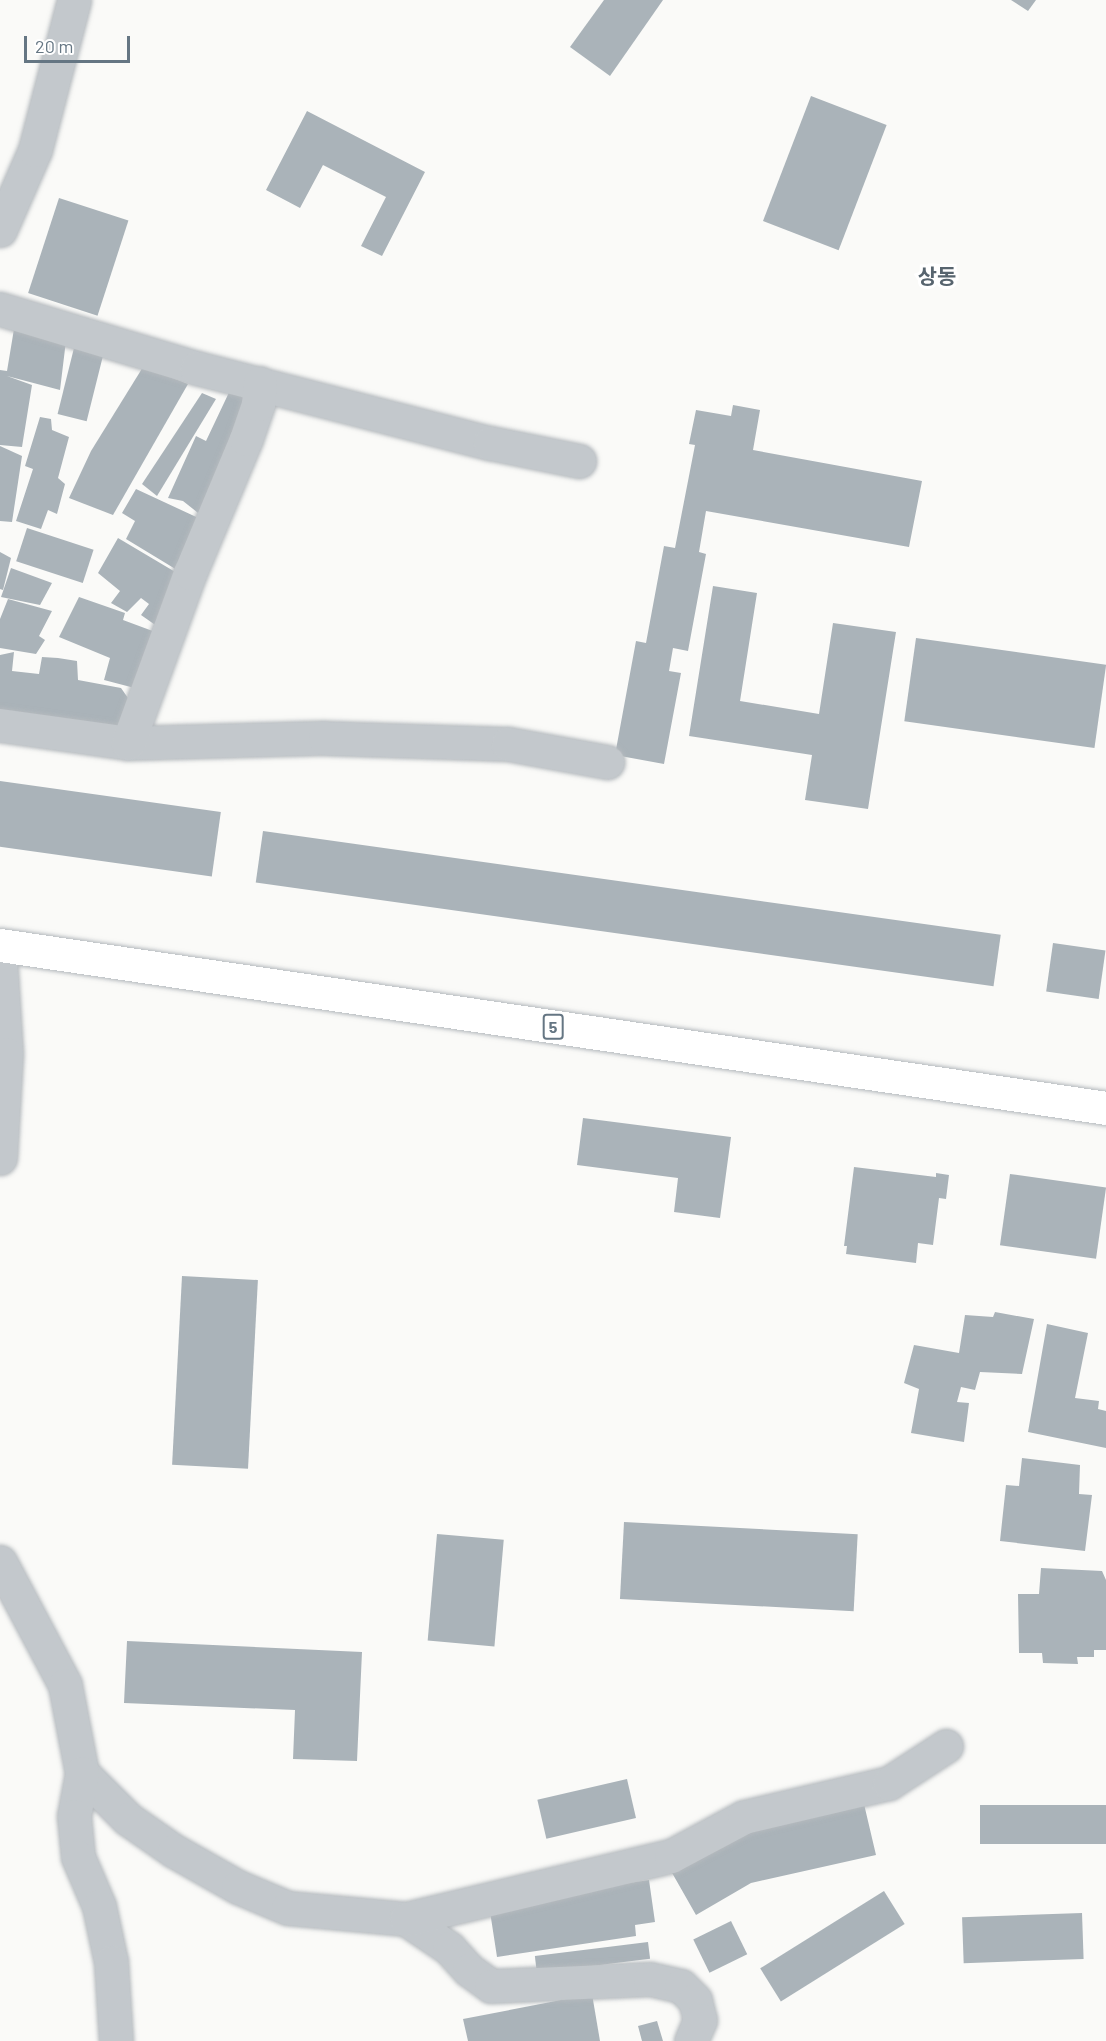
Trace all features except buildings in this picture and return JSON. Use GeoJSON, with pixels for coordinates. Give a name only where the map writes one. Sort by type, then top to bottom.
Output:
{"type":"FeatureCollection","features":[{"type":"Feature","properties":{"kind":"highway","name":"5"},"geometry":{"type":"LineString","coordinates":[[0,945],[1106,1108]]}},
{"type":"Feature","properties":{"kind":"street"},"geometry":{"type":"LineString","coordinates":[[0,230],[35,150],[74,0]]}},
{"type":"Feature","properties":{"kind":"street"},"geometry":{"type":"LineString","coordinates":[[0,309],[260,383],[490,443],[579,461]]}},
{"type":"Feature","properties":{"kind":"street"},"geometry":{"type":"LineString","coordinates":[[128,743],[190,573],[246,439],[258,404],[260,383]]}},
{"type":"Feature","properties":{"kind":"street"},"geometry":{"type":"LineString","coordinates":[[0,725],[128,743],[325,738],[508,744],[607,762]]}},
{"type":"Feature","properties":{"kind":"street"},"geometry":{"type":"LineString","coordinates":[[0,958],[6,1054],[0,1158]]}},
{"type":"Feature","properties":{"kind":"street"},"geometry":{"type":"LineString","coordinates":[[0,1562],[65,1685],[82,1773],[74,1816],[78,1857],[99,1906],[111,1962],[116,2041]]}},
{"type":"Feature","properties":{"kind":"street"},"geometry":{"type":"LineString","coordinates":[[82,1773],[128,1819],[238,1887],[288,1908],[406,1919],[671,1856],[744,1818],[889,1783],[946,1746]]}},
{"type":"Feature","properties":{"kind":"street"},"geometry":{"type":"LineString","coordinates":[[406,1919],[449,1948],[491,1986],[650,1979],[681,1986],[695,2000],[700,2019],[691,2041]]}},
{"type":"Feature","properties":{"kind":"district","name":"상동"},"geometry":{"type":"Point","coordinates":[937,276]}}]}
